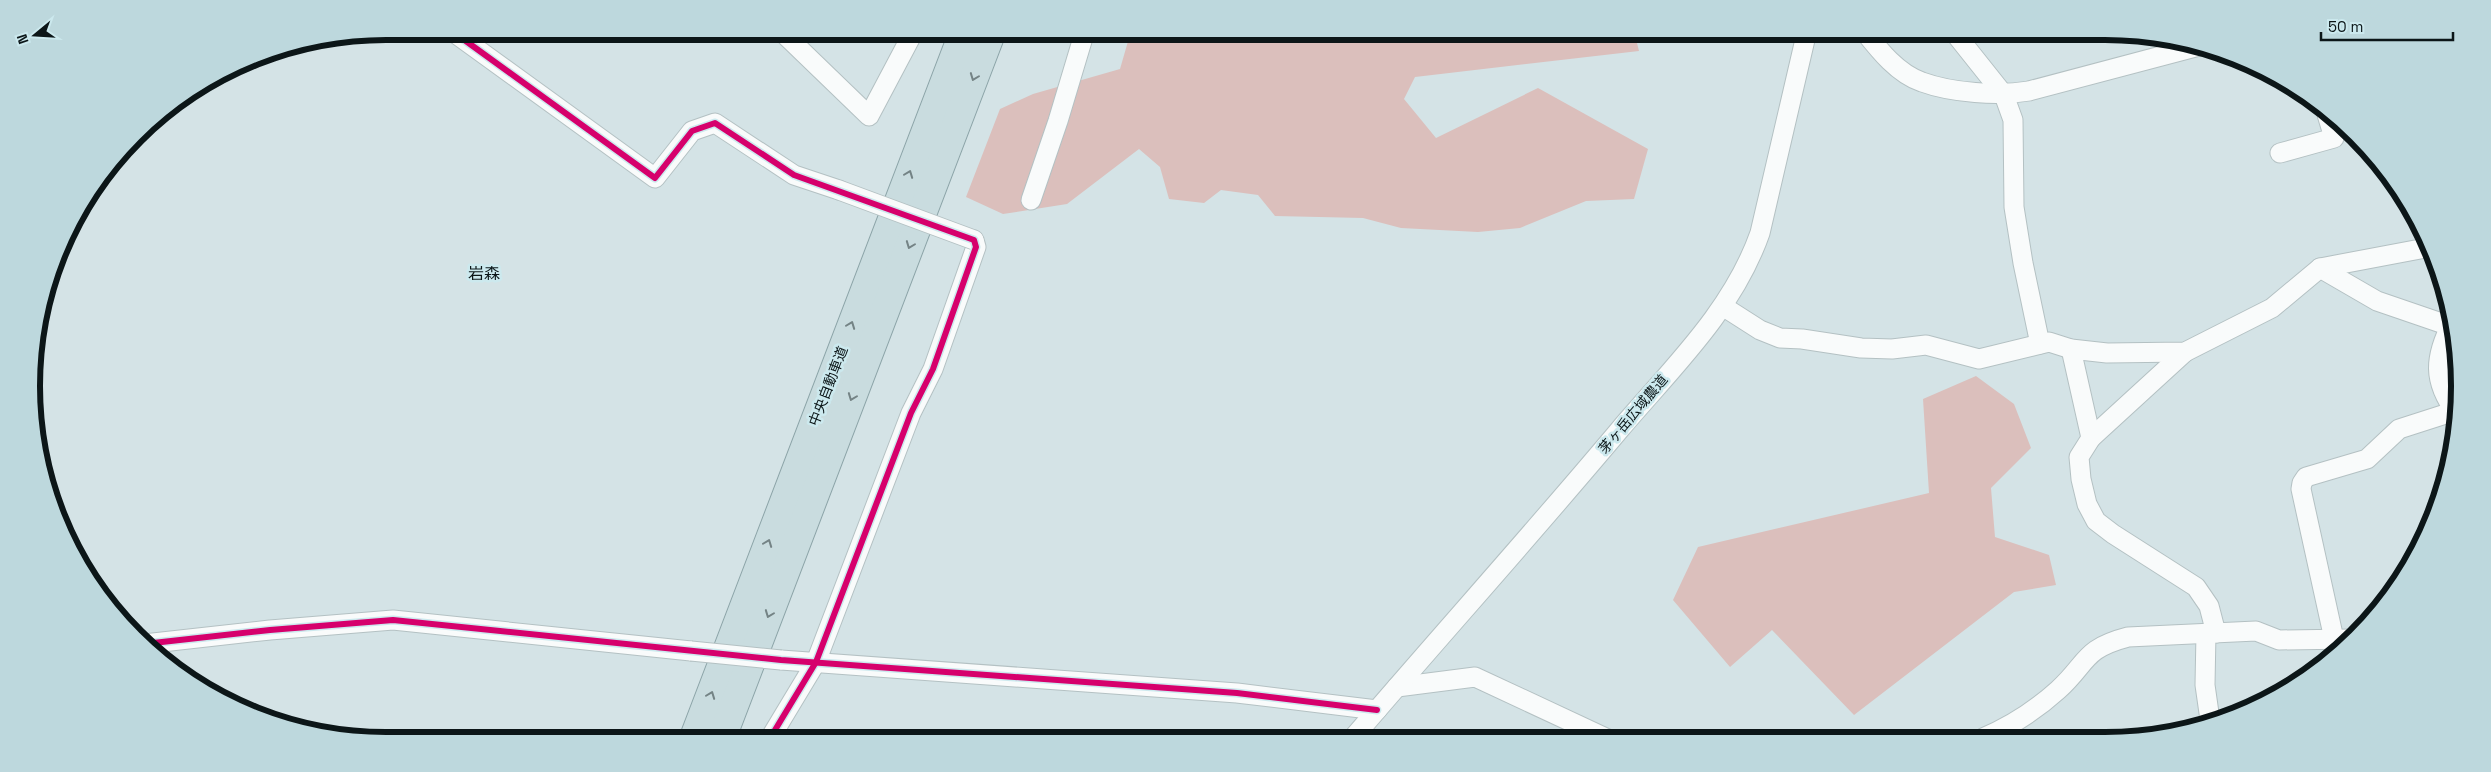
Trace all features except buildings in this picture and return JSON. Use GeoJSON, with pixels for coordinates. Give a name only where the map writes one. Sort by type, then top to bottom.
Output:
{"type":"FeatureCollection","features":[{"type":"Feature","properties":{"kind":"highway","name":"中央自動車道"},"geometry":{"type":"LineString","coordinates":[[696,732],[961,40]]}},
{"type":"Feature","properties":{"kind":"highway","name":"中央自動車道"},"geometry":{"type":"LineString","coordinates":[[725,732],[989,40]]}},
{"type":"Feature","properties":{"kind":"street"},"geometry":{"type":"LineString","coordinates":[[464,40],[655,178],[692,131],[715,123],[794,175],[974,240],[976,247],[933,369],[911,413],[816,662],[774,732]]}},
{"type":"Feature","properties":{"kind":"street"},"geometry":{"type":"LineString","coordinates":[[790,40],[869,116],[909,40]]}},
{"type":"Feature","properties":{"kind":"street"},"geometry":{"type":"LineString","coordinates":[[1031,200],[1082,40]]}},
{"type":"Feature","properties":{"kind":"street","name":"茅ヶ岳広域農道"},"geometry":{"type":"LineString","coordinates":[[1358,732],[1544,520],[1724,307],[1751,259],[1760,233],[1805,40]]}},
{"type":"Feature","properties":{"kind":"street"},"geometry":{"type":"LineString","coordinates":[[1871,40],[1898,68],[1921,82],[2004,94],[2029,90],[2185,50]]}},
{"type":"Feature","properties":{"kind":"street"},"geometry":{"type":"LineString","coordinates":[[1960,40],[2004,94],[2013,120],[2014,207],[2022,263],[2040,344]]}},
{"type":"Feature","properties":{"kind":"street"},"geometry":{"type":"LineString","coordinates":[[2280,153],[2334,138],[2330,123]]}},
{"type":"Feature","properties":{"kind":"street"},"geometry":{"type":"LineString","coordinates":[[2210,716],[2206,685],[2211,633],[2209,606],[2196,587],[2096,521],[2087,504],[2081,479],[2079,457],[2092,438],[2185,352],[2272,308],[2320,268],[2422,249]]}},
{"type":"Feature","properties":{"kind":"street"},"geometry":{"type":"LineString","coordinates":[[2320,268],[2377,301],[2445,322]]}},
{"type":"Feature","properties":{"kind":"street"},"geometry":{"type":"LineString","coordinates":[[1724,307],[1760,330],[1780,338],[1892,349],[1926,345],[1979,359],[2049,342],[2071,349],[2107,353],[2185,352]]}},
{"type":"Feature","properties":{"kind":"street"},"geometry":{"type":"LineString","coordinates":[[2447,336],[2439,356],[2438,377],[2445,398],[2450,405]]}},
{"type":"Feature","properties":{"kind":"street"},"geometry":{"type":"LineString","coordinates":[[2071,349],[2092,438]]}},
{"type":"Feature","properties":{"kind":"street"},"geometry":{"type":"LineString","coordinates":[[2342,638],[2301,490],[2302,483],[2306,478],[2366,459],[2399,429],[2449,415]]}},
{"type":"Feature","properties":{"kind":"street"},"geometry":{"type":"LineString","coordinates":[[154,643],[270,630],[393,620],[781,660],[1237,693],[1377,710]]}},
{"type":"Feature","properties":{"kind":"street"},"geometry":{"type":"LineString","coordinates":[[1996,732],[2059,689],[2087,656],[2107,642],[2128,637],[2256,631],[2279,640],[2341,639]]}},
{"type":"Feature","properties":{"kind":"street"},"geometry":{"type":"LineString","coordinates":[[1397,688],[1475,677],[1593,732]]}},
{"type":"Feature","properties":{"kind":"shaded area"},"geometry":{"type":"Polygon","coordinates":[[[1128,40],[1636,40],[1639,51],[1415,77],[1404,99],[1436,138],[1538,88],[1648,149],[1634,199],[1586,201],[1520,228],[1478,232],[1401,228],[1363,218],[1275,216],[1258,195],[1221,190],[1204,203],[1169,199],[1160,167],[1139,149],[1067,204],[1003,214],[966,197],[1000,109],[1033,94],[1120,69],[1128,40]]]}},
{"type":"Feature","properties":{"kind":"shaded area"},"geometry":{"type":"Polygon","coordinates":[[[1976,376],[2014,404],[2031,448],[1991,488],[1995,537],[2049,555],[2056,585],[2014,592],[1854,715],[1772,630],[1730,667],[1673,600],[1698,547],[1929,493],[1923,399],[1976,376]]]}},
{"type":"Feature","properties":{"kind":"cycle path"},"geometry":{"type":"LineString","coordinates":[[464,40],[655,178],[692,131],[715,123],[794,175],[974,240],[976,247],[933,369],[911,413],[816,662],[774,732]]}},
{"type":"Feature","properties":{"kind":"cycle path"},"geometry":{"type":"LineString","coordinates":[[154,643],[270,630],[393,620],[781,660],[1237,693],[1377,710]]}},
{"type":"Feature","properties":{"kind":"district","name":"岩森"},"geometry":{"type":"Point","coordinates":[484,273]}}]}
